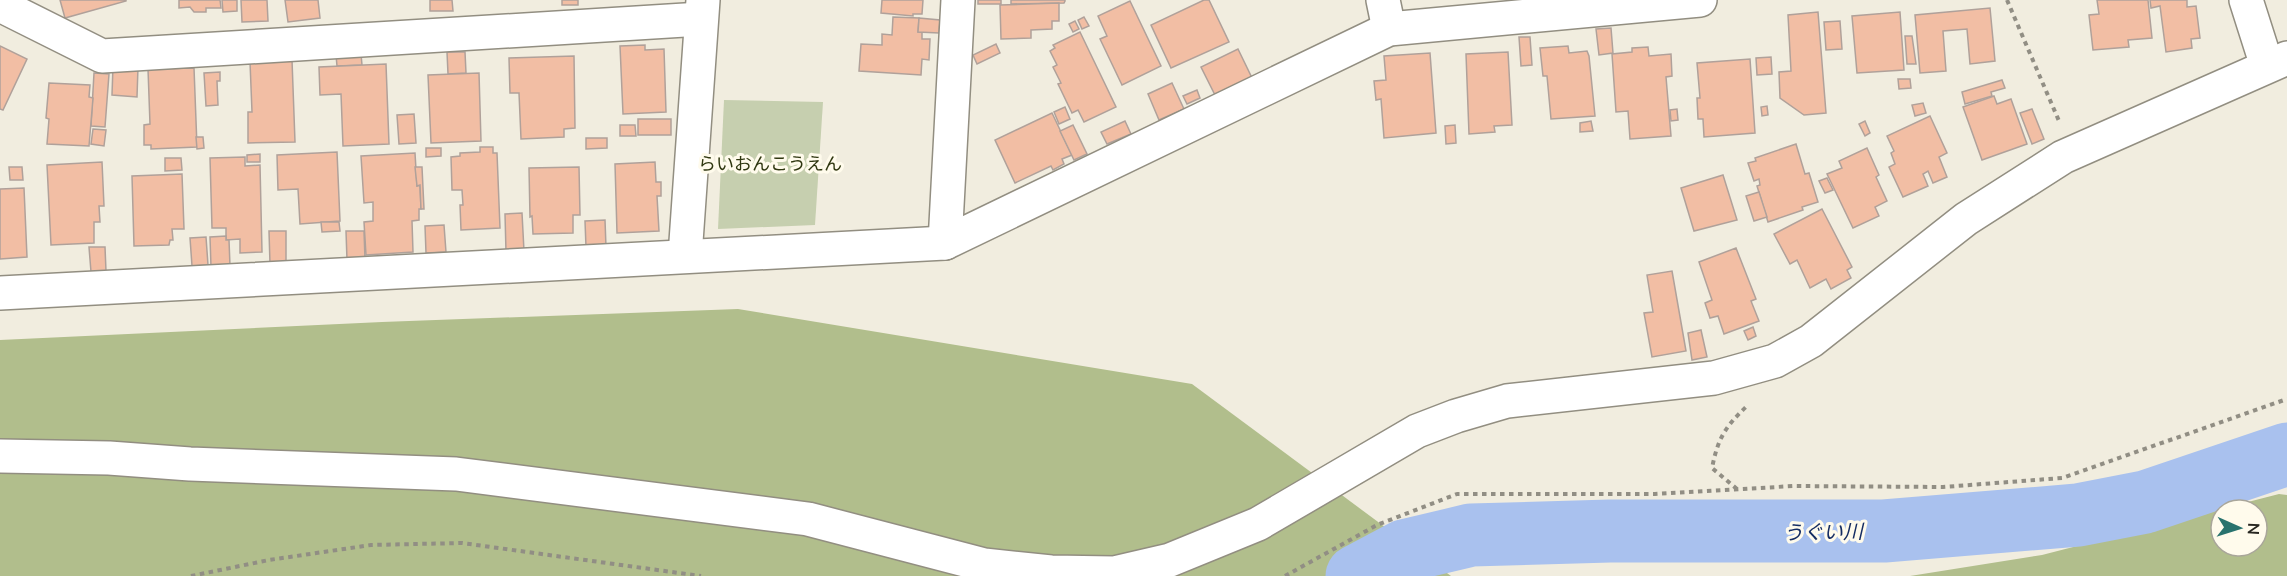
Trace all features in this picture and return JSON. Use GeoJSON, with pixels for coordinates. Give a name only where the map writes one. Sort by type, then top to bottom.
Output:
{"type":"FeatureCollection","features":[{"type":"Feature","properties":{"kind":"street"},"geometry":{"type":"LineString","coordinates":[[945,243],[958,0]]}},
{"type":"Feature","properties":{"kind":"street"},"geometry":{"type":"LineString","coordinates":[[0,293],[945,243],[1386,14],[1700,0]]}},
{"type":"Feature","properties":{"kind":"street"},"geometry":{"type":"LineString","coordinates":[[0,456],[109,458],[190,464],[456,474],[808,519],[984,565],[1051,572],[1114,573],[1170,560],[1258,524],[1417,431],[1456,416],[1507,401],[1714,378],[1775,361],[1811,341],[1966,219],[2073,153],[2277,62],[2246,0]]}},
{"type":"Feature","properties":{"kind":"street"},"geometry":{"type":"LineString","coordinates":[[0,5],[102,56],[702,9],[685,256]]}},
{"type":"Feature","properties":{"kind":"path"},"geometry":{"type":"LineString","coordinates":[[2007,0],[2073,153]]}},
{"type":"Feature","properties":{"kind":"path"},"geometry":{"type":"LineString","coordinates":[[1285,576],[1377,525],[1458,494],[1654,494],[1794,486],[1943,487],[2062,478],[2287,399]]}},
{"type":"Feature","properties":{"kind":"path"},"geometry":{"type":"LineString","coordinates":[[1738,489],[1712,468],[1717,442],[1731,421],[1751,402]]}},
{"type":"Feature","properties":{"kind":"path"},"geometry":{"type":"LineString","coordinates":[[191,576],[269,560],[371,545],[462,543],[701,576]]}},
{"type":"Feature","properties":{"kind":"green space","name":"らいおんこうえん"},"geometry":{"type":"Polygon","coordinates":[[[724,100],[823,102],[815,225],[718,229],[724,100]]]}},
{"type":"Feature","properties":{"kind":"green space"},"geometry":{"type":"Polygon","coordinates":[[[738,309],[1192,384],[1451,576],[0,576],[0,340],[382,322],[738,309]]]}},
{"type":"Feature","properties":{"kind":"green space"},"geometry":{"type":"Polygon","coordinates":[[[2279,494],[2287,495],[2287,576],[1910,576],[2042,555],[2209,512],[2209,558],[2269,558],[2269,498],[2263,498],[2279,494]]]}},
{"type":"Feature","properties":{"kind":"building"},"geometry":{"type":"Polygon","coordinates":[[[60,0],[126,0],[126,1],[65,18],[60,0]]]}},
{"type":"Feature","properties":{"kind":"building"},"geometry":{"type":"Polygon","coordinates":[[[179,0],[220,0],[221,8],[206,8],[206,12],[194,12],[190,7],[179,8],[179,0]]]}},
{"type":"Feature","properties":{"kind":"building"},"geometry":{"type":"Polygon","coordinates":[[[222,0],[237,0],[237,11],[223,12],[222,0]]]}},
{"type":"Feature","properties":{"kind":"building"},"geometry":{"type":"Polygon","coordinates":[[[241,0],[267,0],[268,21],[242,22],[241,0]]]}},
{"type":"Feature","properties":{"kind":"building"},"geometry":{"type":"Polygon","coordinates":[[[285,0],[318,0],[320,18],[288,22],[285,0]]]}},
{"type":"Feature","properties":{"kind":"building"},"geometry":{"type":"Polygon","coordinates":[[[430,0],[452,0],[453,11],[430,11],[430,0]]]}},
{"type":"Feature","properties":{"kind":"building"},"geometry":{"type":"Polygon","coordinates":[[[562,0],[578,0],[578,5],[562,5],[562,0]]]}},
{"type":"Feature","properties":{"kind":"building"},"geometry":{"type":"Polygon","coordinates":[[[882,0],[923,0],[922,14],[913,14],[913,16],[881,13],[882,0]]]}},
{"type":"Feature","properties":{"kind":"building"},"geometry":{"type":"Polygon","coordinates":[[[978,0],[1001,0],[1001,4],[978,4],[978,0]]]}},
{"type":"Feature","properties":{"kind":"building"},"geometry":{"type":"Polygon","coordinates":[[[1011,0],[1065,1],[1064,3],[1011,4],[1011,0]]]}},
{"type":"Feature","properties":{"kind":"building"},"geometry":{"type":"Polygon","coordinates":[[[1204,0],[1209,0],[1229,42],[1171,68],[1151,25],[1204,0]]]}},
{"type":"Feature","properties":{"kind":"building"},"geometry":{"type":"Polygon","coordinates":[[[2097,0],[2148,0],[2152,38],[2128,40],[2129,47],[2093,50],[2089,15],[2099,14],[2097,0]]]}},
{"type":"Feature","properties":{"kind":"building"},"geometry":{"type":"Polygon","coordinates":[[[2150,0],[2187,0],[2187,7],[2196,6],[2200,38],[2191,39],[2192,48],[2166,52],[2160,6],[2151,8],[2150,0]]]}},
{"type":"Feature","properties":{"kind":"building"},"geometry":{"type":"Polygon","coordinates":[[[1130,1],[1161,66],[1122,85],[1100,39],[1107,36],[1098,16],[1130,1]]]}},
{"type":"Feature","properties":{"kind":"building"},"geometry":{"type":"Polygon","coordinates":[[[1059,3],[1059,21],[1052,21],[1052,29],[1031,30],[1031,38],[1001,39],[1000,5],[1059,3]]]}},
{"type":"Feature","properties":{"kind":"building"},"geometry":{"type":"Polygon","coordinates":[[[1990,8],[1995,61],[1970,64],[1967,29],[1943,31],[1946,71],[1920,73],[1915,15],[1990,8]]]}},
{"type":"Feature","properties":{"kind":"building"},"geometry":{"type":"Polygon","coordinates":[[[1818,12],[1826,113],[1804,115],[1780,98],[1779,72],[1791,71],[1788,15],[1818,12]]]}},
{"type":"Feature","properties":{"kind":"building"},"geometry":{"type":"Polygon","coordinates":[[[1900,12],[1904,70],[1857,73],[1852,16],[1900,12]]]}},
{"type":"Feature","properties":{"kind":"building"},"geometry":{"type":"Polygon","coordinates":[[[893,17],[919,18],[918,32],[922,32],[922,39],[930,39],[929,60],[922,59],[921,75],[859,71],[861,44],[882,45],[882,34],[892,35],[893,17]]]}},
{"type":"Feature","properties":{"kind":"building"},"geometry":{"type":"Polygon","coordinates":[[[1084,17],[1089,26],[1082,29],[1078,20],[1084,17]]]}},
{"type":"Feature","properties":{"kind":"building"},"geometry":{"type":"Polygon","coordinates":[[[919,18],[940,20],[939,33],[918,32],[919,18]]]}},
{"type":"Feature","properties":{"kind":"building"},"geometry":{"type":"Polygon","coordinates":[[[1075,21],[1079,29],[1073,32],[1069,24],[1075,21]]]}},
{"type":"Feature","properties":{"kind":"building"},"geometry":{"type":"Polygon","coordinates":[[[1840,21],[1842,49],[1826,50],[1824,22],[1840,21]]]}},
{"type":"Feature","properties":{"kind":"building"},"geometry":{"type":"Polygon","coordinates":[[[1611,28],[1613,53],[1599,55],[1596,29],[1611,28]]]}},
{"type":"Feature","properties":{"kind":"building"},"geometry":{"type":"Polygon","coordinates":[[[1080,32],[1116,107],[1084,122],[1078,110],[1072,113],[1058,84],[1061,83],[1053,67],[1057,65],[1050,51],[1055,48],[1053,45],[1080,32]]]}},
{"type":"Feature","properties":{"kind":"building"},"geometry":{"type":"Polygon","coordinates":[[[1905,36],[1912,36],[1916,64],[1907,64],[1905,36]]]}},
{"type":"Feature","properties":{"kind":"building"},"geometry":{"type":"Polygon","coordinates":[[[1519,37],[1530,37],[1532,65],[1521,66],[1519,37]]]}},
{"type":"Feature","properties":{"kind":"building"},"geometry":{"type":"Polygon","coordinates":[[[996,44],[1000,53],[977,64],[973,55],[996,44]]]}},
{"type":"Feature","properties":{"kind":"building"},"geometry":{"type":"Polygon","coordinates":[[[645,45],[645,50],[664,49],[666,112],[623,114],[620,46],[645,45]]]}},
{"type":"Feature","properties":{"kind":"building"},"geometry":{"type":"Polygon","coordinates":[[[0,46],[27,59],[3,110],[0,109],[0,46]]]}},
{"type":"Feature","properties":{"kind":"building"},"geometry":{"type":"Polygon","coordinates":[[[1568,46],[1569,53],[1587,51],[1589,56],[1595,116],[1551,119],[1547,76],[1543,76],[1540,48],[1568,46]]]}},
{"type":"Feature","properties":{"kind":"building"},"geometry":{"type":"Polygon","coordinates":[[[1648,47],[1649,56],[1671,54],[1672,76],[1666,77],[1671,136],[1630,139],[1628,111],[1616,112],[1612,54],[1632,52],[1632,48],[1648,47]]]}},
{"type":"Feature","properties":{"kind":"building"},"geometry":{"type":"Polygon","coordinates":[[[1238,49],[1252,78],[1215,95],[1201,67],[1238,49]]]}},
{"type":"Feature","properties":{"kind":"building"},"geometry":{"type":"Polygon","coordinates":[[[447,52],[465,52],[466,73],[448,74],[447,52]]]}},
{"type":"Feature","properties":{"kind":"building"},"geometry":{"type":"Polygon","coordinates":[[[1508,52],[1512,125],[1494,126],[1495,132],[1469,134],[1466,54],[1508,52]]]}},
{"type":"Feature","properties":{"kind":"building"},"geometry":{"type":"Polygon","coordinates":[[[1430,53],[1436,133],[1384,138],[1381,99],[1376,100],[1374,81],[1386,80],[1384,56],[1430,53]]]}},
{"type":"Feature","properties":{"kind":"building"},"geometry":{"type":"Polygon","coordinates":[[[361,54],[362,65],[337,66],[336,55],[361,54]]]}},
{"type":"Feature","properties":{"kind":"building"},"geometry":{"type":"Polygon","coordinates":[[[574,56],[575,128],[564,129],[564,137],[521,139],[519,93],[510,93],[509,58],[574,56]]]}},
{"type":"Feature","properties":{"kind":"building"},"geometry":{"type":"Polygon","coordinates":[[[1771,57],[1772,74],[1757,75],[1756,58],[1771,57]]]}},
{"type":"Feature","properties":{"kind":"building"},"geometry":{"type":"Polygon","coordinates":[[[1750,59],[1755,133],[1704,137],[1703,119],[1698,119],[1697,98],[1700,98],[1697,63],[1750,59]]]}},
{"type":"Feature","properties":{"kind":"building"},"geometry":{"type":"Polygon","coordinates":[[[292,60],[295,142],[248,143],[248,112],[252,112],[250,62],[292,60]]]}},
{"type":"Feature","properties":{"kind":"building"},"geometry":{"type":"Polygon","coordinates":[[[386,64],[389,144],[343,146],[341,94],[320,95],[319,67],[386,64]]]}},
{"type":"Feature","properties":{"kind":"building"},"geometry":{"type":"Polygon","coordinates":[[[113,66],[138,67],[137,97],[112,95],[113,66]]]}},
{"type":"Feature","properties":{"kind":"building"},"geometry":{"type":"Polygon","coordinates":[[[194,68],[197,147],[151,149],[151,145],[144,145],[144,125],[150,124],[148,69],[194,68]]]}},
{"type":"Feature","properties":{"kind":"building"},"geometry":{"type":"Polygon","coordinates":[[[220,72],[220,81],[217,81],[218,105],[206,106],[204,73],[220,72]]]}},
{"type":"Feature","properties":{"kind":"building"},"geometry":{"type":"Polygon","coordinates":[[[94,73],[109,74],[105,127],[91,126],[94,73]]]}},
{"type":"Feature","properties":{"kind":"building"},"geometry":{"type":"Polygon","coordinates":[[[479,73],[481,141],[431,143],[428,75],[479,73]]]}},
{"type":"Feature","properties":{"kind":"building"},"geometry":{"type":"Polygon","coordinates":[[[1898,79],[1910,79],[1911,88],[1899,89],[1898,79]]]}},
{"type":"Feature","properties":{"kind":"building"},"geometry":{"type":"Polygon","coordinates":[[[2002,80],[2005,88],[1991,92],[1992,96],[1965,104],[1962,92],[2002,80]]]}},
{"type":"Feature","properties":{"kind":"building"},"geometry":{"type":"Polygon","coordinates":[[[49,83],[90,85],[89,97],[93,98],[89,146],[47,144],[49,119],[46,118],[49,83]]]}},
{"type":"Feature","properties":{"kind":"building"},"geometry":{"type":"Polygon","coordinates":[[[1172,83],[1184,109],[1159,120],[1148,94],[1172,83]]]}},
{"type":"Feature","properties":{"kind":"building"},"geometry":{"type":"Polygon","coordinates":[[[1197,90],[1200,98],[1187,104],[1183,96],[1197,90]]]}},
{"type":"Feature","properties":{"kind":"building"},"geometry":{"type":"Polygon","coordinates":[[[1994,96],[1997,104],[2011,99],[2027,144],[1982,160],[1963,107],[1994,96]]]}},
{"type":"Feature","properties":{"kind":"building"},"geometry":{"type":"Polygon","coordinates":[[[1923,103],[1926,113],[1915,116],[1912,105],[1923,103]]]}},
{"type":"Feature","properties":{"kind":"building"},"geometry":{"type":"Polygon","coordinates":[[[1767,106],[1768,115],[1762,116],[1761,107],[1767,106]]]}},
{"type":"Feature","properties":{"kind":"building"},"geometry":{"type":"Polygon","coordinates":[[[1065,107],[1070,119],[1059,124],[1054,112],[1065,107]]]}},
{"type":"Feature","properties":{"kind":"building"},"geometry":{"type":"Polygon","coordinates":[[[1677,109],[1678,120],[1671,121],[1670,110],[1677,109]]]}},
{"type":"Feature","properties":{"kind":"building"},"geometry":{"type":"Polygon","coordinates":[[[2032,109],[2044,139],[2032,144],[2020,113],[2032,109]]]}},
{"type":"Feature","properties":{"kind":"building"},"geometry":{"type":"Polygon","coordinates":[[[1052,113],[1072,155],[1062,159],[1064,164],[1053,170],[1051,166],[1015,183],[995,140],[1052,113]]]}},
{"type":"Feature","properties":{"kind":"building"},"geometry":{"type":"Polygon","coordinates":[[[414,114],[416,143],[399,144],[397,115],[414,114]]]}},
{"type":"Feature","properties":{"kind":"building"},"geometry":{"type":"Polygon","coordinates":[[[1930,116],[1947,153],[1939,157],[1947,177],[1933,183],[1928,171],[1923,174],[1928,186],[1903,197],[1889,167],[1895,164],[1891,153],[1894,151],[1887,136],[1930,116]]]}},
{"type":"Feature","properties":{"kind":"building"},"geometry":{"type":"Polygon","coordinates":[[[638,119],[671,119],[671,135],[638,135],[638,119]]]}},
{"type":"Feature","properties":{"kind":"building"},"geometry":{"type":"Polygon","coordinates":[[[1125,121],[1131,134],[1107,144],[1101,132],[1125,121]]]}},
{"type":"Feature","properties":{"kind":"building"},"geometry":{"type":"Polygon","coordinates":[[[1591,121],[1593,131],[1580,132],[1580,123],[1591,121]]]}},
{"type":"Feature","properties":{"kind":"building"},"geometry":{"type":"Polygon","coordinates":[[[1865,121],[1870,133],[1865,136],[1859,124],[1865,121]]]}},
{"type":"Feature","properties":{"kind":"building"},"geometry":{"type":"Polygon","coordinates":[[[620,125],[635,125],[636,136],[620,136],[620,125]]]}},
{"type":"Feature","properties":{"kind":"building"},"geometry":{"type":"Polygon","coordinates":[[[1073,125],[1087,154],[1074,160],[1060,131],[1073,125]]]}},
{"type":"Feature","properties":{"kind":"building"},"geometry":{"type":"Polygon","coordinates":[[[1455,125],[1456,143],[1446,144],[1445,126],[1455,125]]]}},
{"type":"Feature","properties":{"kind":"building"},"geometry":{"type":"Polygon","coordinates":[[[93,129],[106,130],[104,146],[91,144],[93,129]]]}},
{"type":"Feature","properties":{"kind":"building"},"geometry":{"type":"Polygon","coordinates":[[[196,137],[203,137],[204,148],[197,149],[196,137]]]}},
{"type":"Feature","properties":{"kind":"building"},"geometry":{"type":"Polygon","coordinates":[[[586,138],[607,138],[607,148],[586,149],[586,138]]]}},
{"type":"Feature","properties":{"kind":"building"},"geometry":{"type":"Polygon","coordinates":[[[1796,144],[1805,174],[1809,173],[1818,202],[1802,207],[1803,210],[1768,222],[1757,186],[1760,185],[1759,179],[1754,181],[1748,163],[1756,161],[1755,158],[1796,144]]]}},
{"type":"Feature","properties":{"kind":"building"},"geometry":{"type":"Polygon","coordinates":[[[480,147],[493,147],[493,153],[497,153],[500,228],[461,230],[462,190],[452,190],[451,157],[460,156],[460,153],[480,152],[480,147]]]}},
{"type":"Feature","properties":{"kind":"building"},"geometry":{"type":"Polygon","coordinates":[[[426,148],[441,148],[441,156],[426,157],[426,148]]]}},
{"type":"Feature","properties":{"kind":"building"},"geometry":{"type":"Polygon","coordinates":[[[1867,148],[1879,175],[1876,177],[1887,201],[1875,207],[1879,216],[1853,228],[1827,174],[1842,168],[1839,161],[1867,148]]]}},
{"type":"Feature","properties":{"kind":"building"},"geometry":{"type":"Polygon","coordinates":[[[337,152],[340,221],[300,224],[298,189],[278,190],[277,155],[337,152]]]}},
{"type":"Feature","properties":{"kind":"building"},"geometry":{"type":"Polygon","coordinates":[[[415,153],[421,209],[419,209],[419,220],[412,221],[413,252],[366,255],[364,222],[373,221],[373,202],[364,203],[361,156],[415,153]]]}},
{"type":"Feature","properties":{"kind":"building"},"geometry":{"type":"Polygon","coordinates":[[[260,154],[260,162],[247,162],[247,155],[260,154]]]}},
{"type":"Feature","properties":{"kind":"building"},"geometry":{"type":"Polygon","coordinates":[[[245,157],[245,166],[260,165],[262,252],[240,253],[240,239],[226,240],[226,228],[212,228],[210,158],[245,157]]]}},
{"type":"Feature","properties":{"kind":"building"},"geometry":{"type":"Polygon","coordinates":[[[165,158],[181,158],[182,170],[165,171],[165,158]]]}},
{"type":"Feature","properties":{"kind":"building"},"geometry":{"type":"Polygon","coordinates":[[[102,162],[104,206],[99,206],[100,222],[94,222],[94,243],[51,245],[47,165],[102,162]]]}},
{"type":"Feature","properties":{"kind":"building"},"geometry":{"type":"Polygon","coordinates":[[[655,162],[656,182],[661,182],[661,196],[657,196],[659,231],[617,233],[615,164],[655,162]]]}},
{"type":"Feature","properties":{"kind":"building"},"geometry":{"type":"Polygon","coordinates":[[[9,167],[22,167],[23,180],[10,180],[9,167]]]}},
{"type":"Feature","properties":{"kind":"building"},"geometry":{"type":"Polygon","coordinates":[[[415,167],[422,167],[424,209],[421,209],[420,185],[417,186],[415,167]]]}},
{"type":"Feature","properties":{"kind":"building"},"geometry":{"type":"Polygon","coordinates":[[[579,167],[580,215],[573,215],[573,233],[533,234],[532,216],[530,217],[529,168],[579,167]]]}},
{"type":"Feature","properties":{"kind":"building"},"geometry":{"type":"Polygon","coordinates":[[[182,174],[184,229],[172,229],[173,240],[170,240],[169,245],[134,246],[132,176],[182,174]]]}},
{"type":"Feature","properties":{"kind":"building"},"geometry":{"type":"Polygon","coordinates":[[[1723,175],[1737,220],[1694,231],[1681,188],[1723,175]]]}},
{"type":"Feature","properties":{"kind":"building"},"geometry":{"type":"Polygon","coordinates":[[[1827,178],[1833,190],[1825,193],[1819,181],[1827,178]]]}},
{"type":"Feature","properties":{"kind":"building"},"geometry":{"type":"Polygon","coordinates":[[[24,188],[27,257],[0,259],[0,189],[24,188]]]}},
{"type":"Feature","properties":{"kind":"building"},"geometry":{"type":"Polygon","coordinates":[[[1759,192],[1767,217],[1754,221],[1746,196],[1759,192]]]}},
{"type":"Feature","properties":{"kind":"building"},"geometry":{"type":"Polygon","coordinates":[[[1822,209],[1852,267],[1847,270],[1851,278],[1831,289],[1826,279],[1810,288],[1797,260],[1790,264],[1774,234],[1822,209]]]}},
{"type":"Feature","properties":{"kind":"building"},"geometry":{"type":"Polygon","coordinates":[[[522,213],[524,251],[506,252],[505,214],[522,213]]]}},
{"type":"Feature","properties":{"kind":"building"},"geometry":{"type":"Polygon","coordinates":[[[605,220],[606,247],[586,247],[585,221],[605,220]]]}},
{"type":"Feature","properties":{"kind":"building"},"geometry":{"type":"Polygon","coordinates":[[[321,222],[339,222],[340,231],[322,232],[321,222]]]}},
{"type":"Feature","properties":{"kind":"building"},"geometry":{"type":"Polygon","coordinates":[[[444,225],[446,252],[426,253],[425,226],[444,225]]]}},
{"type":"Feature","properties":{"kind":"building"},"geometry":{"type":"Polygon","coordinates":[[[269,231],[286,231],[286,263],[270,264],[269,231]]]}},
{"type":"Feature","properties":{"kind":"building"},"geometry":{"type":"Polygon","coordinates":[[[346,231],[364,231],[365,259],[347,260],[346,231]]]}},
{"type":"Feature","properties":{"kind":"building"},"geometry":{"type":"Polygon","coordinates":[[[226,236],[226,240],[229,240],[230,266],[211,267],[210,237],[226,236]]]}},
{"type":"Feature","properties":{"kind":"building"},"geometry":{"type":"Polygon","coordinates":[[[206,237],[208,265],[192,266],[190,238],[206,237]]]}},
{"type":"Feature","properties":{"kind":"building"},"geometry":{"type":"Polygon","coordinates":[[[89,247],[105,247],[106,271],[91,272],[89,247]]]}},
{"type":"Feature","properties":{"kind":"building"},"geometry":{"type":"Polygon","coordinates":[[[1736,248],[1756,299],[1751,301],[1759,321],[1724,334],[1718,316],[1710,318],[1705,303],[1712,300],[1699,262],[1736,248]]]}},
{"type":"Feature","properties":{"kind":"building"},"geometry":{"type":"Polygon","coordinates":[[[1672,271],[1686,351],[1652,357],[1644,313],[1653,312],[1647,275],[1672,271]]]}},
{"type":"Feature","properties":{"kind":"building"},"geometry":{"type":"Polygon","coordinates":[[[1753,327],[1756,336],[1748,340],[1744,331],[1753,327]]]}},
{"type":"Feature","properties":{"kind":"building"},"geometry":{"type":"Polygon","coordinates":[[[1701,330],[1707,357],[1692,360],[1688,333],[1701,330]]]}},
{"type":"Feature","properties":{"kind":"waterway","name":"うぐい川"},"geometry":{"type":"LineString","coordinates":[[1357,576],[1404,551],[1471,535],[1610,531],[1884,531],[2078,515],[2145,502],[2287,454]]}}]}
